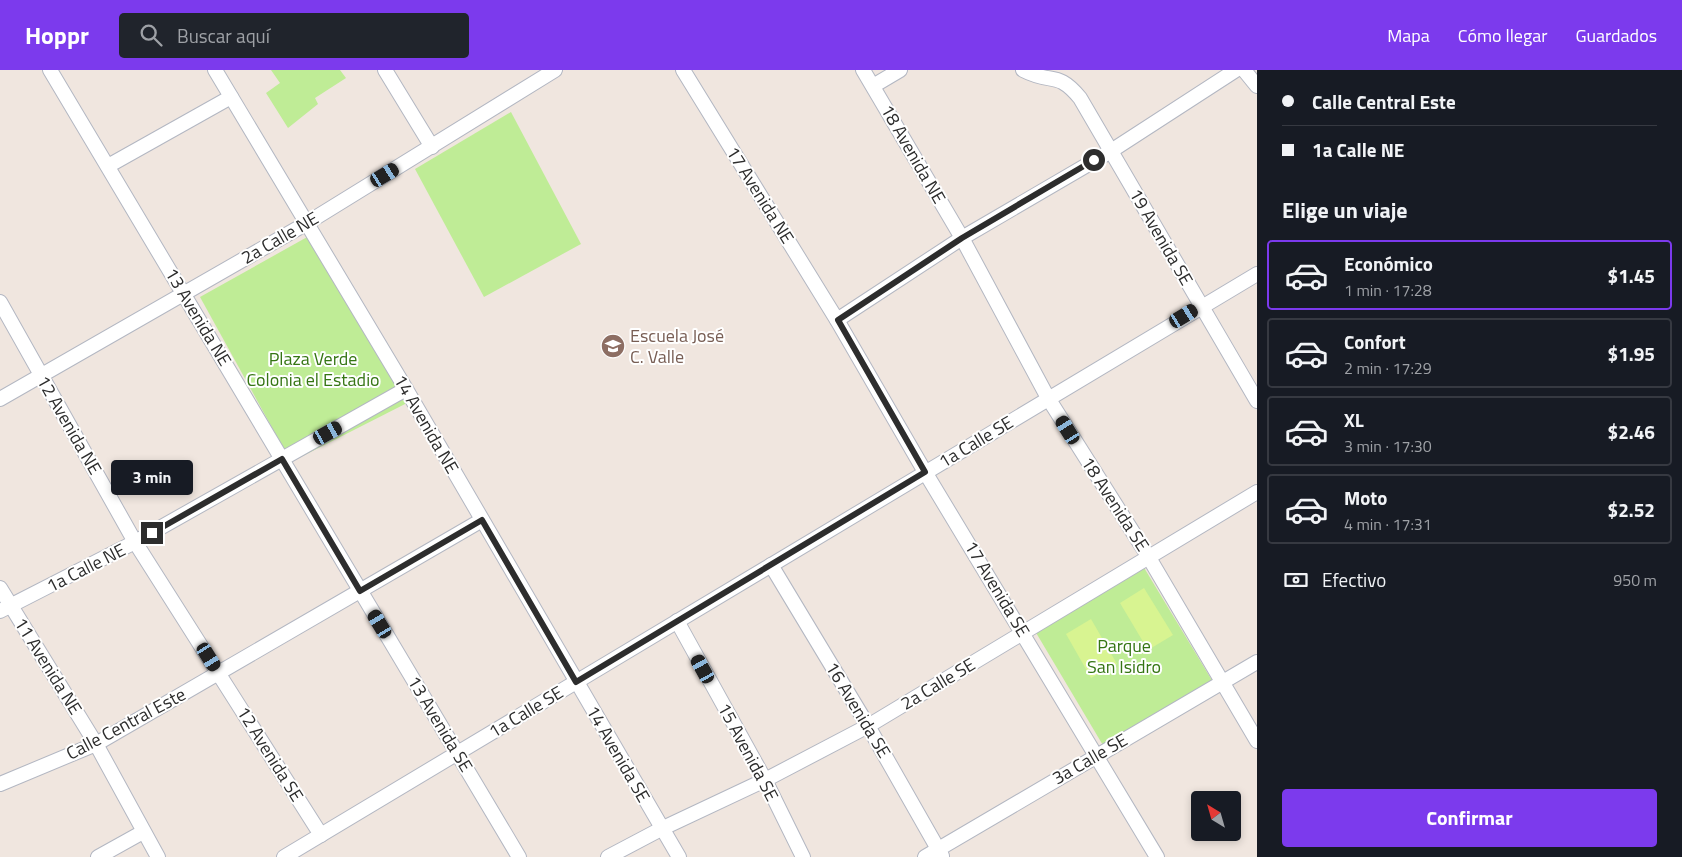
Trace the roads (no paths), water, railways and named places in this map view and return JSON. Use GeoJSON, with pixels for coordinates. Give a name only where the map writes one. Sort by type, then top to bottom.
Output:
{"type":"FeatureCollection","features":[{"type":"Feature","properties":{"kind":"street","name":"13 Avenida NE"},"geometry":{"type":"LineString","coordinates":[[50,70],[360,591]]}},
{"type":"Feature","properties":{"kind":"street","name":"14 Avenida NE"},"geometry":{"type":"LineString","coordinates":[[215,70],[482,520]]}},
{"type":"Feature","properties":{"kind":"street"},"geometry":{"type":"LineString","coordinates":[[385,70],[432,147]]}},
{"type":"Feature","properties":{"kind":"street","name":"2a Calle NE"},"geometry":{"type":"LineString","coordinates":[[0,399],[307,223],[554,70]]}},
{"type":"Feature","properties":{"kind":"street","name":"17 Avenida NE"},"geometry":{"type":"LineString","coordinates":[[683,70],[838,320]]}},
{"type":"Feature","properties":{"kind":"street","name":"18 Avenida NE"},"geometry":{"type":"LineString","coordinates":[[864,70],[962,238]]}},
{"type":"Feature","properties":{"kind":"street"},"geometry":{"type":"LineString","coordinates":[[873,86],[900,70]]}},
{"type":"Feature","properties":{"kind":"street","name":"19 Avenida SE"},"geometry":{"type":"LineString","coordinates":[[1023,70],[1035,76],[1060,78],[1069,82],[1257,402]]}},
{"type":"Feature","properties":{"kind":"street"},"geometry":{"type":"LineString","coordinates":[[838,320],[962,238],[1111,151],[1236,70]]}},
{"type":"Feature","properties":{"kind":"street"},"geometry":{"type":"LineString","coordinates":[[1244,70],[1257,86]]}},
{"type":"Feature","properties":{"kind":"street"},"geometry":{"type":"LineString","coordinates":[[108,166],[231,97]]}},
{"type":"Feature","properties":{"kind":"street","name":"18 Avenida SE"},"geometry":{"type":"LineString","coordinates":[[962,238],[1048,398],[1148,556],[1257,741]]}},
{"type":"Feature","properties":{"kind":"street","name":"1a Calle SE"},"geometry":{"type":"LineString","coordinates":[[284,857],[1257,274]]}},
{"type":"Feature","properties":{"kind":"street","name":"12 Avenida NE"},"geometry":{"type":"LineString","coordinates":[[0,302],[135,542],[219,673]]}},
{"type":"Feature","properties":{"kind":"street","name":"17 Avenida SE"},"geometry":{"type":"LineString","coordinates":[[838,320],[925,472],[1158,857]]}},
{"type":"Feature","properties":{"kind":"street","name":"1a Calle NE"},"geometry":{"type":"LineString","coordinates":[[5,609],[135,542],[406,389]]}},
{"type":"Feature","properties":{"kind":"street","name":"2a Calle SE"},"geometry":{"type":"LineString","coordinates":[[608,857],[662,828],[765,780],[868,726],[1257,492]]}},
{"type":"Feature","properties":{"kind":"street","name":"Calle Central Este"},"geometry":{"type":"LineString","coordinates":[[0,784],[96,744],[482,520]]}},
{"type":"Feature","properties":{"kind":"street","name":"14 Avenida SE"},"geometry":{"type":"LineString","coordinates":[[482,520],[678,857]]}},
{"type":"Feature","properties":{"kind":"street","name":"16 Avenida SE"},"geometry":{"type":"LineString","coordinates":[[771,565],[868,726],[940,853]]}},
{"type":"Feature","properties":{"kind":"street","name":"11 Avenida NE"},"geometry":{"type":"LineString","coordinates":[[0,588],[5,609],[96,744],[158,857]]}},
{"type":"Feature","properties":{"kind":"street","name":"13 Avenida SE"},"geometry":{"type":"LineString","coordinates":[[360,591],[519,857]]}},
{"type":"Feature","properties":{"kind":"street","name":"15 Avenida SE"},"geometry":{"type":"LineString","coordinates":[[677,621],[765,780],[803,857]]}},
{"type":"Feature","properties":{"kind":"street","name":"3a Calle SE"},"geometry":{"type":"LineString","coordinates":[[925,857],[940,853],[1096,755],[1257,662]]}},
{"type":"Feature","properties":{"kind":"street","name":"12 Avenida SE"},"geometry":{"type":"LineString","coordinates":[[219,673],[321,835]]}},
{"type":"Feature","properties":{"kind":"street"},"geometry":{"type":"LineString","coordinates":[[98,857],[143,832]]}},
{"type":"Feature","properties":{"kind":"place","name":"Escuela José C. Valle"},"geometry":{"type":"Point","coordinates":[613,346]}},
{"type":"Feature","properties":{"kind":"park label","name":"Plaza Verde Colonia el Estadio"},"geometry":{"type":"Point","coordinates":[313,369]}},
{"type":"Feature","properties":{"kind":"park label","name":"Parque San Isidro"},"geometry":{"type":"Point","coordinates":[1124,656]}}]}
